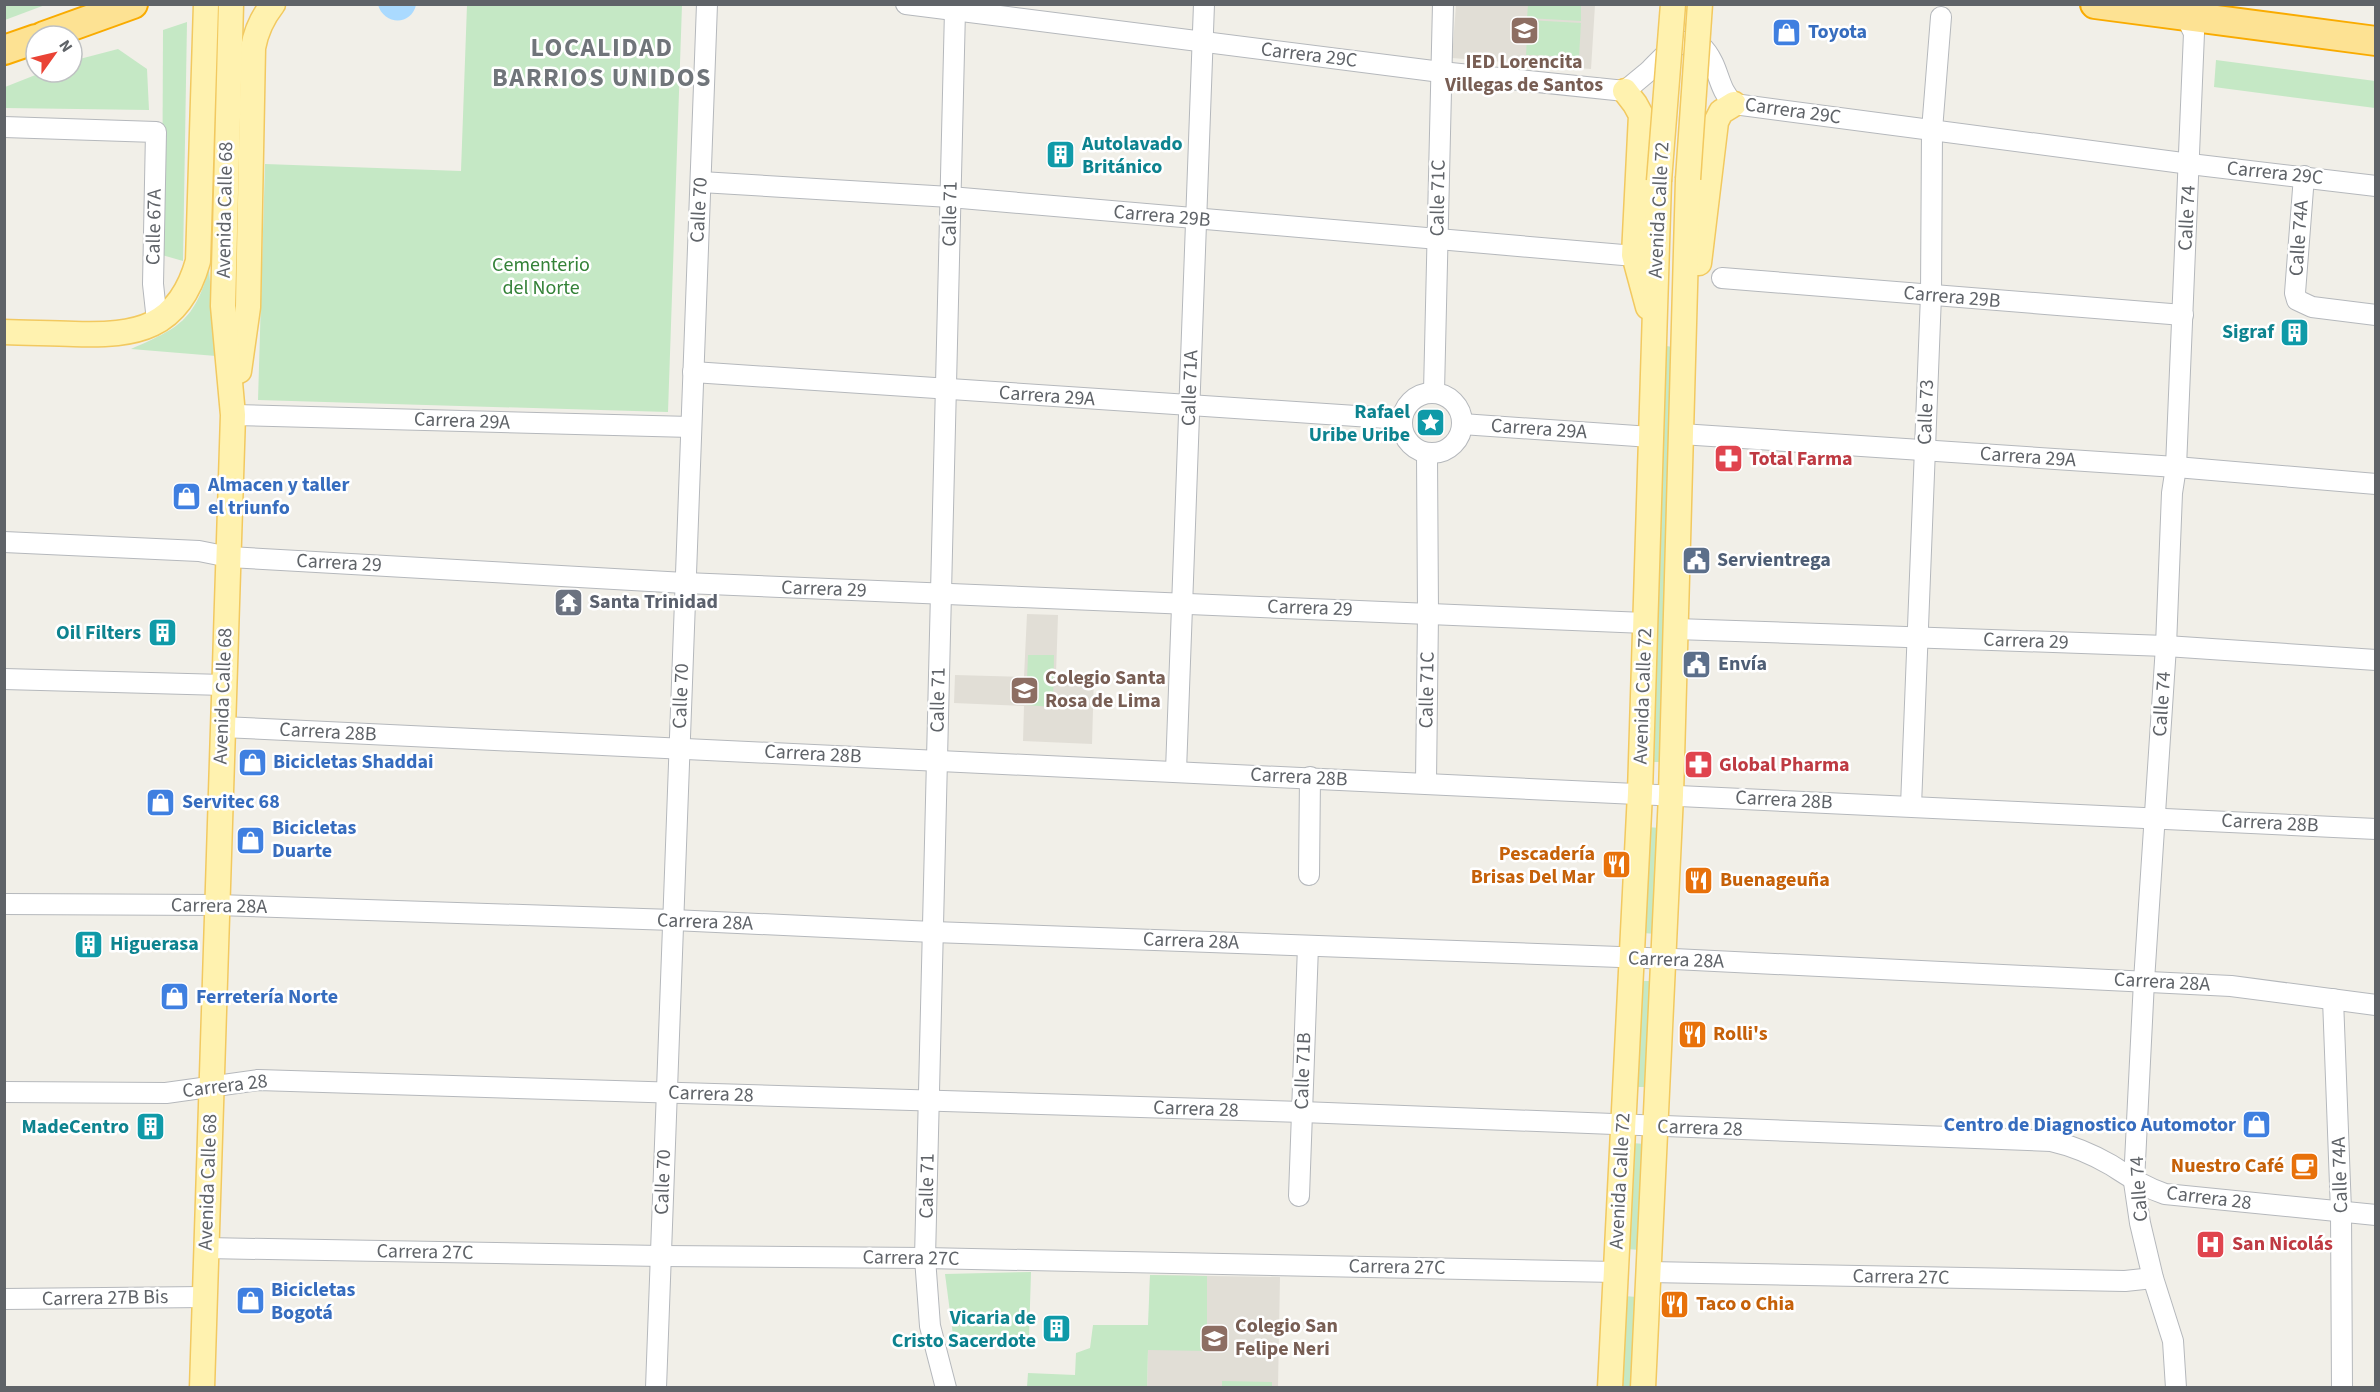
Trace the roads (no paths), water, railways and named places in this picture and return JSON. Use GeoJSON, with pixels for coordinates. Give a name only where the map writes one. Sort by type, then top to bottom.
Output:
{"type":"FeatureCollection","features":[{"type":"Feature","properties":{"kind":"highway"},"geometry":{"type":"LineString","coordinates":[[77,24],[133,4]]}},
{"type":"Feature","properties":{"kind":"highway"},"geometry":{"type":"LineString","coordinates":[[2095,4],[2376,40]]}},
{"type":"Feature","properties":{"kind":"highway"},"geometry":{"type":"LineString","coordinates":[[4,50],[24,43]]}},
{"type":"Feature","properties":{"kind":"main road","name":"Avenida Calle 68"},"geometry":{"type":"LineString","coordinates":[[157,321],[183,298],[193,279],[198,261],[206,4]]}},
{"type":"Feature","properties":{"kind":"main road","name":"Avenida Calle 68"},"geometry":{"type":"LineString","coordinates":[[202,1388],[233,415],[223,306],[231,4]]}},
{"type":"Feature","properties":{"kind":"main road"},"geometry":{"type":"LineString","coordinates":[[233,415],[248,307],[253,48],[256,33],[273,4]]}},
{"type":"Feature","properties":{"kind":"main road","name":"Avenida Calle 72"},"geometry":{"type":"LineString","coordinates":[[1610,1388],[1640,794],[1659,181],[1672,4]]}},
{"type":"Feature","properties":{"kind":"main road","name":"Avenida Calle 72"},"geometry":{"type":"LineString","coordinates":[[1643,1388],[1671,795],[1688,179],[1700,4]]}},
{"type":"Feature","properties":{"kind":"main road"},"geometry":{"type":"LineString","coordinates":[[1625,91],[1641,115],[1634,255],[1654,327]]}},
{"type":"Feature","properties":{"kind":"main road"},"geometry":{"type":"LineString","coordinates":[[1685,302],[1696,276],[1702,242],[1716,122],[1721,112],[1734,104]]}},
{"type":"Feature","properties":{"kind":"main road"},"geometry":{"type":"LineString","coordinates":[[4,332],[109,335],[133,332],[157,321]]}},
{"type":"Feature","properties":{"kind":"street","name":"Calle 70"},"geometry":{"type":"LineString","coordinates":[[656,1388],[707,4]]}},
{"type":"Feature","properties":{"kind":"street","name":"Carrera 29C"},"geometry":{"type":"LineString","coordinates":[[906,4],[1441,72],[1625,91],[1673,46],[1683,42],[1693,43],[1707,53],[1723,91],[1734,104],[2376,186]]}},
{"type":"Feature","properties":{"kind":"street","name":"Calle 71A"},"geometry":{"type":"LineString","coordinates":[[1176,771],[1204,4]]}},
{"type":"Feature","properties":{"kind":"street","name":"Calle 71C"},"geometry":{"type":"LineString","coordinates":[[1434,392],[1443,4]]}},
{"type":"Feature","properties":{"kind":"street","name":"Calle 71"},"geometry":{"type":"LineString","coordinates":[[946,1388],[930,1326],[925,1258],[955,10]]}},
{"type":"Feature","properties":{"kind":"street","name":"Calle 73"},"geometry":{"type":"LineString","coordinates":[[1911,806],[1930,295],[1932,130],[1941,17]]}},
{"type":"Feature","properties":{"kind":"street","name":"Calle 74"},"geometry":{"type":"LineString","coordinates":[[2176,1388],[2172,1341],[2153,1278],[2140,1223],[2134,1182],[2144,981],[2166,646],[2172,493],[2176,467],[2190,164],[2194,33],[2186,17]]}},
{"type":"Feature","properties":{"kind":"street","name":"Calle 67A"},"geometry":{"type":"LineString","coordinates":[[4,127],[156,132],[153,284],[157,321]]}},
{"type":"Feature","properties":{"kind":"street","name":"Calle 74A"},"geometry":{"type":"LineString","coordinates":[[2304,176],[2295,293],[2297,300],[2312,307],[2376,315]]}},
{"type":"Feature","properties":{"kind":"street","name":"Carrera 29B"},"geometry":{"type":"LineString","coordinates":[[700,182],[950,197],[1623,255]]}},
{"type":"Feature","properties":{"kind":"street","name":"Carrera 29B"},"geometry":{"type":"LineString","coordinates":[[1722,278],[2183,315]]}},
{"type":"Feature","properties":{"kind":"street","name":"Carrera 29A"},"geometry":{"type":"LineString","coordinates":[[693,372],[1401,419]]}},
{"type":"Feature","properties":{"kind":"street"},"geometry":{"type":"LineString","coordinates":[[1434,392],[1454,403],[1460,412],[1462,424],[1460,437],[1451,447],[1440,453],[1427,454],[1416,450],[1407,442],[1402,431],[1401,419],[1404,408],[1412,399],[1434,392]]}},
{"type":"Feature","properties":{"kind":"street","name":"Carrera 29A"},"geometry":{"type":"LineString","coordinates":[[233,415],[691,427]]}},
{"type":"Feature","properties":{"kind":"street","name":"Carrera 29A"},"geometry":{"type":"LineString","coordinates":[[1462,424],[1651,437]]}},
{"type":"Feature","properties":{"kind":"street","name":"Carrera 29A"},"geometry":{"type":"LineString","coordinates":[[1681,434],[2176,467],[2376,484]]}},
{"type":"Feature","properties":{"kind":"street","name":"Calle 71C"},"geometry":{"type":"LineString","coordinates":[[1426,782],[1427,454]]}},
{"type":"Feature","properties":{"kind":"street","name":"Carrera 29"},"geometry":{"type":"LineString","coordinates":[[4,542],[200,551],[229,557],[685,584],[1645,623]]}},
{"type":"Feature","properties":{"kind":"street","name":"Carrera 29"},"geometry":{"type":"LineString","coordinates":[[1676,629],[2166,646],[2376,660]]}},
{"type":"Feature","properties":{"kind":"street"},"geometry":{"type":"LineString","coordinates":[[4,679],[224,685]]}},
{"type":"Feature","properties":{"kind":"street","name":"Carrera 28B"},"geometry":{"type":"LineString","coordinates":[[222,727],[1426,782],[2376,829]]}},
{"type":"Feature","properties":{"kind":"street"},"geometry":{"type":"LineString","coordinates":[[1309,875],[1310,777]]}},
{"type":"Feature","properties":{"kind":"street","name":"Carrera 28A"},"geometry":{"type":"LineString","coordinates":[[4,904],[217,905],[1632,957],[2231,986],[2376,1005]]}},
{"type":"Feature","properties":{"kind":"street","name":"Calle 71B"},"geometry":{"type":"LineString","coordinates":[[1299,1196],[1308,946]]}},
{"type":"Feature","properties":{"kind":"street","name":"Calle 74A"},"geometry":{"type":"LineString","coordinates":[[2333,999],[2341,1211],[2342,1388]]}},
{"type":"Feature","properties":{"kind":"street","name":"Carrera 28"},"geometry":{"type":"LineString","coordinates":[[4,1092],[166,1093],[258,1080],[1302,1112],[2051,1141],[2089,1153],[2134,1182],[2165,1194],[2376,1215]]}},
{"type":"Feature","properties":{"kind":"street","name":"Carrera 27C"},"geometry":{"type":"LineString","coordinates":[[206,1248],[925,1258],[1616,1272]]}},
{"type":"Feature","properties":{"kind":"street","name":"Carrera 27C"},"geometry":{"type":"LineString","coordinates":[[1649,1272],[2126,1281],[2153,1278]]}},
{"type":"Feature","properties":{"kind":"street","name":"Carrera 27B Bis"},"geometry":{"type":"LineString","coordinates":[[4,1299],[205,1297]]}},
{"type":"Feature","properties":{"kind":"water"},"geometry":{"type":"Polygon","coordinates":[[[378,4],[416,5],[409,17],[397,20],[381,12],[378,4]]]}},
{"type":"Feature","properties":{"kind":"place","name":"IED Lorencita Villegas de Santos"},"geometry":{"type":"Point","coordinates":[1524,31]}},
{"type":"Feature","properties":{"kind":"place","name":"Toyota"},"geometry":{"type":"Point","coordinates":[1787,32]}},
{"type":"Feature","properties":{"kind":"place","name":"Autolavado Británico"},"geometry":{"type":"Point","coordinates":[1061,155]}},
{"type":"Feature","properties":{"kind":"place","name":"Sigraf"},"geometry":{"type":"Point","coordinates":[2295,332]}},
{"type":"Feature","properties":{"kind":"place","name":"Rafael Uribe Uribe"},"geometry":{"type":"Point","coordinates":[1431,423]}},
{"type":"Feature","properties":{"kind":"place","name":"Total Farma"},"geometry":{"type":"Point","coordinates":[1728,459]}},
{"type":"Feature","properties":{"kind":"place","name":"Almacen y taller el triunfo"},"geometry":{"type":"Point","coordinates":[187,497]}},
{"type":"Feature","properties":{"kind":"place","name":"Servientrega"},"geometry":{"type":"Point","coordinates":[1696,560]}},
{"type":"Feature","properties":{"kind":"place","name":"Santa Trinidad"},"geometry":{"type":"Point","coordinates":[568,602]}},
{"type":"Feature","properties":{"kind":"place","name":"Oil Filters"},"geometry":{"type":"Point","coordinates":[162,633]}},
{"type":"Feature","properties":{"kind":"place","name":"Envía"},"geometry":{"type":"Point","coordinates":[1697,664]}},
{"type":"Feature","properties":{"kind":"place","name":"Colegio Santa Rosa de Lima"},"geometry":{"type":"Point","coordinates":[1024,690]}},
{"type":"Feature","properties":{"kind":"place","name":"Bicicletas Shaddai"},"geometry":{"type":"Point","coordinates":[252,762]}},
{"type":"Feature","properties":{"kind":"place","name":"Global Pharma"},"geometry":{"type":"Point","coordinates":[1698,765]}},
{"type":"Feature","properties":{"kind":"place","name":"Servitec 68"},"geometry":{"type":"Point","coordinates":[161,802]}},
{"type":"Feature","properties":{"kind":"place","name":"Bicicletas Duarte"},"geometry":{"type":"Point","coordinates":[251,840]}},
{"type":"Feature","properties":{"kind":"place","name":"Pescadería Brisas Del Mar"},"geometry":{"type":"Point","coordinates":[1616,865]}},
{"type":"Feature","properties":{"kind":"place","name":"Buenageuña"},"geometry":{"type":"Point","coordinates":[1699,880]}},
{"type":"Feature","properties":{"kind":"place","name":"Higuerasa"},"geometry":{"type":"Point","coordinates":[89,944]}},
{"type":"Feature","properties":{"kind":"place","name":"Ferretería Norte"},"geometry":{"type":"Point","coordinates":[175,997]}},
{"type":"Feature","properties":{"kind":"place","name":"Rolli's"},"geometry":{"type":"Point","coordinates":[1692,1034]}},
{"type":"Feature","properties":{"kind":"place","name":"Centro de Diagnostico Automotor"},"geometry":{"type":"Point","coordinates":[2257,1125]}},
{"type":"Feature","properties":{"kind":"place","name":"MadeCentro"},"geometry":{"type":"Point","coordinates":[150,1127]}},
{"type":"Feature","properties":{"kind":"place","name":"Nuestro Café"},"geometry":{"type":"Point","coordinates":[2305,1166]}},
{"type":"Feature","properties":{"kind":"place","name":"San Nicolás"},"geometry":{"type":"Point","coordinates":[2211,1244]}},
{"type":"Feature","properties":{"kind":"place","name":"Bicicletas Bogotá"},"geometry":{"type":"Point","coordinates":[250,1301]}},
{"type":"Feature","properties":{"kind":"place","name":"Taco o Chia"},"geometry":{"type":"Point","coordinates":[1675,1304]}},
{"type":"Feature","properties":{"kind":"place","name":"Vicaria de Cristo Sacerdote"},"geometry":{"type":"Point","coordinates":[1057,1329]}},
{"type":"Feature","properties":{"kind":"place","name":"Colegio San Felipe Neri"},"geometry":{"type":"Point","coordinates":[1214,1338]}},
{"type":"Feature","properties":{"kind":"district","name":"LOCALIDAD BARRIOS UNIDOS"},"geometry":{"type":"Point","coordinates":[602,62]}},
{"type":"Feature","properties":{"kind":"park label","name":"Cementerio del Norte"},"geometry":{"type":"Point","coordinates":[541,276]}}]}
